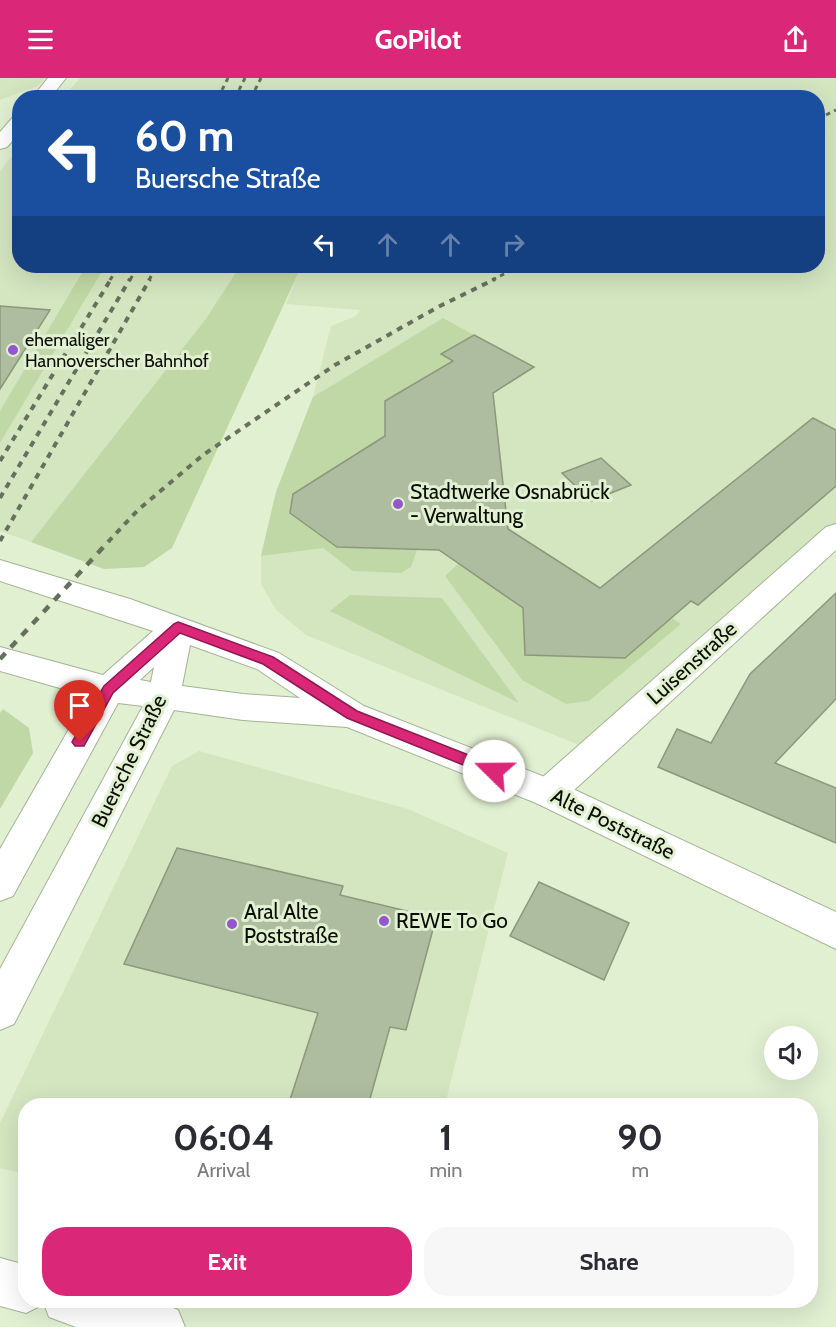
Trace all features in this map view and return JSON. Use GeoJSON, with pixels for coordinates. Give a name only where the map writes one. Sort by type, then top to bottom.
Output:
{"type":"FeatureCollection","features":[{"type":"Feature","properties":{"kind":"main road"},"geometry":{"type":"LineString","coordinates":[[47,90],[57,78]]}},
{"type":"Feature","properties":{"kind":"main road"},"geometry":{"type":"LineString","coordinates":[[0,143],[12,129]]}},
{"type":"Feature","properties":{"kind":"main road","name":"Luisenstraße"},"geometry":{"type":"LineString","coordinates":[[548,793],[836,534]]}},
{"type":"Feature","properties":{"kind":"main road","name":"Alte Poststraße"},"geometry":{"type":"LineString","coordinates":[[0,570],[178,627],[268,661],[352,715],[548,793],[836,931]]}},
{"type":"Feature","properties":{"kind":"main road","name":"Buersche Straße"},"geometry":{"type":"LineString","coordinates":[[0,884],[109,689],[178,627]]}},
{"type":"Feature","properties":{"kind":"main road","name":"Buersche Straße"},"geometry":{"type":"LineString","coordinates":[[0,1010],[164,697],[178,627]]}},
{"type":"Feature","properties":{"kind":"main road","name":"Alte Poststraße"},"geometry":{"type":"LineString","coordinates":[[0,659],[109,689],[243,707],[352,715]]}},
{"type":"Feature","properties":{"kind":"main road"},"geometry":{"type":"LineString","coordinates":[[0,1282],[18,1287]]}},
{"type":"Feature","properties":{"kind":"main road"},"geometry":{"type":"LineString","coordinates":[[94,1308],[160,1327]]}},
{"type":"Feature","properties":{"kind":"shaded area"},"geometry":{"type":"Polygon","coordinates":[[[0,78],[45,78],[38,86],[27,90],[12,90],[12,96],[0,100],[0,78]]]}},
{"type":"Feature","properties":{"kind":"shaded area"},"geometry":{"type":"Polygon","coordinates":[[[80,78],[836,78],[836,534],[594,751],[306,635],[276,610],[261,584],[261,556],[276,492],[313,397],[331,326],[356,316],[360,310],[286,304],[298,273],[825,273],[825,90],[70,90],[80,78]]]}},
{"type":"Feature","properties":{"kind":"shaded area"},"geometry":{"type":"Polygon","coordinates":[[[12,156],[12,273],[235,273],[205,320],[31,542],[0,531],[0,171],[12,156]]]}},
{"type":"Feature","properties":{"kind":"shaded area"},"geometry":{"type":"Polygon","coordinates":[[[82,273],[101,273],[0,443],[0,411],[82,273]]]}},
{"type":"Feature","properties":{"kind":"shaded area"},"geometry":{"type":"Polygon","coordinates":[[[235,273],[298,273],[172,548],[144,567],[104,569],[31,542],[205,320],[235,273]]]}},
{"type":"Feature","properties":{"kind":"shaded area"},"geometry":{"type":"Polygon","coordinates":[[[443,318],[474,335],[442,353],[453,361],[385,401],[385,436],[293,494],[290,513],[337,547],[417,550],[411,567],[401,573],[353,571],[323,548],[261,556],[276,492],[313,397],[443,318]]]}},
{"type":"Feature","properties":{"kind":"shaded area"},"geometry":{"type":"Polygon","coordinates":[[[459,563],[523,608],[525,655],[625,658],[672,618],[681,624],[589,701],[566,704],[522,680],[445,576],[459,563]]]}},
{"type":"Feature","properties":{"kind":"shaded area"},"geometry":{"type":"Polygon","coordinates":[[[350,595],[442,598],[519,703],[330,611],[350,595]]]}},
{"type":"Feature","properties":{"kind":"shaded area"},"geometry":{"type":"Polygon","coordinates":[[[3,709],[29,728],[33,753],[0,809],[0,713],[3,709]]]}},
{"type":"Feature","properties":{"kind":"shaded area"},"geometry":{"type":"Polygon","coordinates":[[[199,751],[408,809],[508,853],[447,1098],[18,1098],[18,1172],[0,1168],[0,1123],[172,766],[199,751]]]}},
{"type":"Feature","properties":{"kind":"building","name":"ehemaliger Hannoverscher Bahnhof"},"geometry":{"type":"Polygon","coordinates":[[[0,306],[50,310],[0,389],[0,306]]]}},
{"type":"Feature","properties":{"kind":"building","name":"Stadtwerke Osnabrück - Verwaltung"},"geometry":{"type":"Polygon","coordinates":[[[474,335],[534,367],[493,393],[508,529],[600,588],[813,418],[836,430],[836,486],[698,605],[691,601],[625,658],[525,655],[523,608],[439,550],[337,547],[290,513],[293,494],[385,436],[385,401],[453,361],[441,354],[474,335]]]}},
{"type":"Feature","properties":{"kind":"building"},"geometry":{"type":"Polygon","coordinates":[[[601,458],[631,485],[591,501],[562,473],[601,458]]]}},
{"type":"Feature","properties":{"kind":"building"},"geometry":{"type":"Polygon","coordinates":[[[836,593],[836,699],[775,763],[836,788],[836,843],[658,767],[677,729],[711,743],[750,674],[836,593]]]}},
{"type":"Feature","properties":{"kind":"building"},"geometry":{"type":"Polygon","coordinates":[[[177,848],[343,886],[340,895],[436,918],[406,1030],[390,1027],[370,1098],[291,1098],[318,1013],[124,964],[177,848]]]}},
{"type":"Feature","properties":{"kind":"building"},"geometry":{"type":"Polygon","coordinates":[[[539,882],[629,923],[604,980],[510,936],[539,882]]]}},
{"type":"Feature","properties":{"kind":"railway"},"geometry":{"type":"LineString","coordinates":[[222,90],[228,78]]}},
{"type":"Feature","properties":{"kind":"railway"},"geometry":{"type":"LineString","coordinates":[[239,90],[245,78]]}},
{"type":"Feature","properties":{"kind":"railway"},"geometry":{"type":"LineString","coordinates":[[255,90],[261,78]]}},
{"type":"Feature","properties":{"kind":"railway"},"geometry":{"type":"LineString","coordinates":[[825,116],[836,110]]}},
{"type":"Feature","properties":{"kind":"railway"},"geometry":{"type":"LineString","coordinates":[[110,280],[114,273]]}},
{"type":"Feature","properties":{"kind":"railway"},"geometry":{"type":"LineString","coordinates":[[130,280],[134,273]]}},
{"type":"Feature","properties":{"kind":"railway"},"geometry":{"type":"LineString","coordinates":[[149,280],[153,273]]}},
{"type":"Feature","properties":{"kind":"railway"},"geometry":{"type":"LineString","coordinates":[[492,280],[506,273]]}},
{"type":"Feature","properties":{"kind":"railway"},"geometry":{"type":"LineString","coordinates":[[0,461],[111,279]]}},
{"type":"Feature","properties":{"kind":"railway"},"geometry":{"type":"LineString","coordinates":[[0,498],[130,279]]}},
{"type":"Feature","properties":{"kind":"railway"},"geometry":{"type":"LineString","coordinates":[[0,541],[150,279]]}},
{"type":"Feature","properties":{"kind":"railway"},"geometry":{"type":"LineString","coordinates":[[108,542],[138,510],[203,455],[335,365],[438,307],[495,279]]}},
{"type":"Feature","properties":{"kind":"railway"},"geometry":{"type":"LineString","coordinates":[[0,659],[109,541]]}},
{"type":"Feature","properties":{"kind":"place","name":"ehemaliger Hannoverscher Bahnhof"},"geometry":{"type":"Point","coordinates":[13,350]}},
{"type":"Feature","properties":{"kind":"place","name":"Stadtwerke Osnabrück - Verwaltung"},"geometry":{"type":"Point","coordinates":[398,504]}},
{"type":"Feature","properties":{"kind":"place","name":"REWE To Go"},"geometry":{"type":"Point","coordinates":[384,921]}},
{"type":"Feature","properties":{"kind":"place","name":"Aral Alte Poststraße"},"geometry":{"type":"Point","coordinates":[232,924]}},
{"type":"Feature","properties":{"kind":"route"},"geometry":{"type":"LineString","coordinates":[[80,742],[109,689],[178,627],[268,661],[352,715],[494,771]]}}]}
